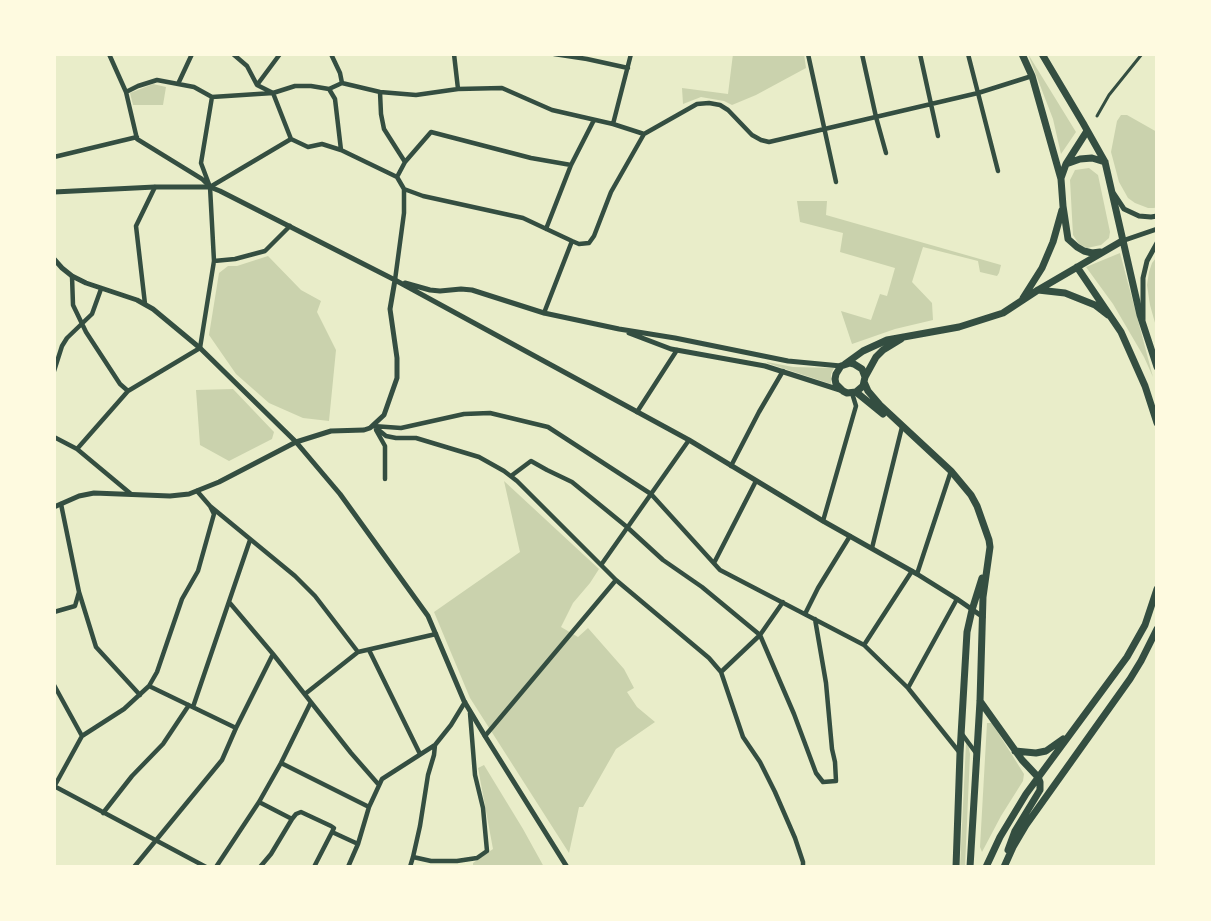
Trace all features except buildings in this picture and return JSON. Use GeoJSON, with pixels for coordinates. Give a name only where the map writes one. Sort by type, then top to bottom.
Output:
{"type":"FeatureCollection","features":[{"type":"Feature","properties":{"kind":"main road"},"geometry":{"type":"LineString","coordinates":[[1022,54],[1032,76],[1061,179],[1068,239],[1084,251],[1103,252]]}},
{"type":"Feature","properties":{"kind":"main road"},"geometry":{"type":"LineString","coordinates":[[1042,54],[1105,162],[1143,324],[1157,367]]}},
{"type":"Feature","properties":{"kind":"main road"},"geometry":{"type":"LineString","coordinates":[[1061,179],[1066,164],[1087,131]]}},
{"type":"Feature","properties":{"kind":"main road"},"geometry":{"type":"LineString","coordinates":[[1066,164],[1092,158],[1105,162]]}},
{"type":"Feature","properties":{"kind":"main road"},"geometry":{"type":"LineString","coordinates":[[1020,302],[1042,268],[1059,226],[1063,207]]}},
{"type":"Feature","properties":{"kind":"main road"},"geometry":{"type":"LineString","coordinates":[[902,427],[854,392],[843,391],[836,384],[836,374],[843,365],[871,346],[887,340],[959,327],[1003,313],[1122,241]]}},
{"type":"Feature","properties":{"kind":"main road"},"geometry":{"type":"LineString","coordinates":[[1077,267],[1121,332],[1145,386],[1157,423]]}},
{"type":"Feature","properties":{"kind":"main road"},"geometry":{"type":"LineString","coordinates":[[1038,290],[1065,293],[1082,299],[1095,305],[1113,319]]}},
{"type":"Feature","properties":{"kind":"main road"},"geometry":{"type":"LineString","coordinates":[[854,392],[863,386],[876,357],[893,343],[909,335]]}},
{"type":"Feature","properties":{"kind":"main road"},"geometry":{"type":"LineString","coordinates":[[843,365],[858,366],[864,373],[874,398],[951,471],[971,495],[985,527],[990,547],[967,633],[956,867]]}},
{"type":"Feature","properties":{"kind":"main road"},"geometry":{"type":"LineString","coordinates":[[970,867],[986,567]]}},
{"type":"Feature","properties":{"kind":"main road"},"geometry":{"type":"LineString","coordinates":[[986,867],[1005,829],[1038,777],[1127,657],[1145,625],[1157,589]]}},
{"type":"Feature","properties":{"kind":"main road"},"geometry":{"type":"LineString","coordinates":[[1003,867],[1026,825],[1135,670],[1157,629]]}},
{"type":"Feature","properties":{"kind":"main road"},"geometry":{"type":"LineString","coordinates":[[980,701],[1015,751],[1038,777],[1040,790],[1015,831],[1003,867]]}},
{"type":"Feature","properties":{"kind":"main road"},"geometry":{"type":"LineString","coordinates":[[1015,751],[1036,753],[1046,751],[1058,744],[1076,727]]}},
{"type":"Feature","properties":{"kind":"street"},"geometry":{"type":"LineString","coordinates":[[109,54],[126,92],[137,139],[202,179],[210,187],[395,280],[689,441],[823,521],[915,572],[982,618]]}},
{"type":"Feature","properties":{"kind":"street"},"geometry":{"type":"LineString","coordinates":[[178,84],[192,54]]}},
{"type":"Feature","properties":{"kind":"street"},"geometry":{"type":"LineString","coordinates":[[54,507],[87,494],[180,496],[197,492],[296,442],[331,431],[364,430],[381,419],[386,409],[398,371],[390,309],[404,213],[404,189],[397,177],[341,150],[322,144],[308,147],[291,139],[273,93],[258,85],[247,66],[233,54]]}},
{"type":"Feature","properties":{"kind":"street"},"geometry":{"type":"LineString","coordinates":[[258,85],[280,54]]}},
{"type":"Feature","properties":{"kind":"street"},"geometry":{"type":"LineString","coordinates":[[331,54],[342,83]]}},
{"type":"Feature","properties":{"kind":"street"},"geometry":{"type":"LineString","coordinates":[[454,54],[458,88]]}},
{"type":"Feature","properties":{"kind":"street"},"geometry":{"type":"LineString","coordinates":[[554,54],[587,56],[628,68]]}},
{"type":"Feature","properties":{"kind":"street"},"geometry":{"type":"LineString","coordinates":[[613,124],[631,54]]}},
{"type":"Feature","properties":{"kind":"street"},"geometry":{"type":"LineString","coordinates":[[808,54],[836,182]]}},
{"type":"Feature","properties":{"kind":"street"},"geometry":{"type":"LineString","coordinates":[[862,54],[886,153]]}},
{"type":"Feature","properties":{"kind":"street"},"geometry":{"type":"LineString","coordinates":[[920,54],[938,136]]}},
{"type":"Feature","properties":{"kind":"street"},"geometry":{"type":"LineString","coordinates":[[968,54],[998,171]]}},
{"type":"Feature","properties":{"kind":"street"},"geometry":{"type":"LineString","coordinates":[[1097,116],[1109,95],[1142,54]]}},
{"type":"Feature","properties":{"kind":"street"},"geometry":{"type":"LineString","coordinates":[[404,189],[423,196],[523,218],[572,241],[588,243],[594,236],[611,192],[644,134],[697,104],[720,105],[728,110],[752,135],[760,140],[769,141],[978,93],[1032,76]]}},
{"type":"Feature","properties":{"kind":"street"},"geometry":{"type":"LineString","coordinates":[[126,92],[157,80],[194,87],[212,97],[273,93],[295,86],[329,89],[342,83],[380,92],[416,95],[458,88],[502,88],[552,110],[613,124],[644,134]]}},
{"type":"Feature","properties":{"kind":"street"},"geometry":{"type":"LineString","coordinates":[[329,89],[335,99],[341,150]]}},
{"type":"Feature","properties":{"kind":"street"},"geometry":{"type":"LineString","coordinates":[[380,92],[384,129],[405,162]]}},
{"type":"Feature","properties":{"kind":"street"},"geometry":{"type":"LineString","coordinates":[[200,348],[214,261],[210,187],[201,163],[212,97]]}},
{"type":"Feature","properties":{"kind":"street"},"geometry":{"type":"LineString","coordinates":[[546,229],[571,165],[594,120]]}},
{"type":"Feature","properties":{"kind":"street"},"geometry":{"type":"LineString","coordinates":[[397,177],[405,162],[431,132],[531,158],[571,165]]}},
{"type":"Feature","properties":{"kind":"street"},"geometry":{"type":"LineString","coordinates":[[54,157],[136,137]]}},
{"type":"Feature","properties":{"kind":"street"},"geometry":{"type":"LineString","coordinates":[[54,192],[210,187],[291,139]]}},
{"type":"Feature","properties":{"kind":"street"},"geometry":{"type":"LineString","coordinates":[[145,304],[136,226],[155,187]]}},
{"type":"Feature","properties":{"kind":"street"},"geometry":{"type":"LineString","coordinates":[[1111,190],[1124,209],[1139,216],[1157,216]]}},
{"type":"Feature","properties":{"kind":"street"},"geometry":{"type":"LineString","coordinates":[[214,261],[235,259],[265,251],[290,226]]}},
{"type":"Feature","properties":{"kind":"street"},"geometry":{"type":"LineString","coordinates":[[1122,241],[1157,229]]}},
{"type":"Feature","properties":{"kind":"street"},"geometry":{"type":"LineString","coordinates":[[544,313],[572,241]]}},
{"type":"Feature","properties":{"kind":"street"},"geometry":{"type":"LineString","coordinates":[[1143,324],[1143,278],[1157,243]]}},
{"type":"Feature","properties":{"kind":"street"},"geometry":{"type":"LineString","coordinates":[[54,259],[72,276],[145,304],[200,348],[296,442],[340,494],[428,616],[465,702],[567,867]]}},
{"type":"Feature","properties":{"kind":"street"},"geometry":{"type":"LineString","coordinates":[[72,276],[73,305],[103,359],[120,384],[129,390]]}},
{"type":"Feature","properties":{"kind":"street"},"geometry":{"type":"LineString","coordinates":[[395,280],[430,290],[472,290],[544,313],[619,329],[788,361],[843,365]]}},
{"type":"Feature","properties":{"kind":"street"},"geometry":{"type":"LineString","coordinates":[[54,371],[62,346],[67,338],[92,314],[101,289]]}},
{"type":"Feature","properties":{"kind":"street"},"geometry":{"type":"LineString","coordinates":[[619,329],[677,350],[765,366],[843,391]]}},
{"type":"Feature","properties":{"kind":"street"},"geometry":{"type":"LineString","coordinates":[[77,449],[129,390],[200,348]]}},
{"type":"Feature","properties":{"kind":"street"},"geometry":{"type":"LineString","coordinates":[[637,412],[677,350]]}},
{"type":"Feature","properties":{"kind":"street"},"geometry":{"type":"LineString","coordinates":[[731,466],[783,371]]}},
{"type":"Feature","properties":{"kind":"street"},"geometry":{"type":"LineString","coordinates":[[823,521],[856,406],[854,392]]}},
{"type":"Feature","properties":{"kind":"street"},"geometry":{"type":"LineString","coordinates":[[373,426],[401,428],[464,414],[490,413],[548,427],[651,494],[720,570],[864,645],[908,688],[960,753]]}},
{"type":"Feature","properties":{"kind":"street"},"geometry":{"type":"LineString","coordinates":[[373,426],[386,436],[416,438],[479,458],[511,476],[616,580],[709,658],[720,672],[743,737],[760,762],[775,792],[795,838],[803,867]]}},
{"type":"Feature","properties":{"kind":"street"},"geometry":{"type":"LineString","coordinates":[[373,426],[386,446],[385,479]]}},
{"type":"Feature","properties":{"kind":"street"},"geometry":{"type":"LineString","coordinates":[[872,548],[902,427]]}},
{"type":"Feature","properties":{"kind":"street"},"geometry":{"type":"LineString","coordinates":[[54,437],[77,449],[131,494]]}},
{"type":"Feature","properties":{"kind":"street"},"geometry":{"type":"LineString","coordinates":[[601,565],[689,441]]}},
{"type":"Feature","properties":{"kind":"street"},"geometry":{"type":"LineString","coordinates":[[511,476],[531,461],[572,482],[663,560],[702,587],[760,635],[816,773],[823,782],[836,781],[826,683],[815,619]]}},
{"type":"Feature","properties":{"kind":"street"},"geometry":{"type":"LineString","coordinates":[[864,645],[915,572],[951,471]]}},
{"type":"Feature","properties":{"kind":"street"},"geometry":{"type":"LineString","coordinates":[[714,563],[756,481]]}},
{"type":"Feature","properties":{"kind":"street"},"geometry":{"type":"LineString","coordinates":[[197,492],[250,540],[296,576],[315,596],[358,652]]}},
{"type":"Feature","properties":{"kind":"street"},"geometry":{"type":"LineString","coordinates":[[61,504],[80,592],[96,647],[140,695]]}},
{"type":"Feature","properties":{"kind":"street"},"geometry":{"type":"LineString","coordinates":[[206,867],[54,786],[82,736],[124,709],[149,686],[157,672],[182,599],[198,570],[214,514],[210,506]]}},
{"type":"Feature","properties":{"kind":"street"},"geometry":{"type":"LineString","coordinates":[[805,614],[850,536]]}},
{"type":"Feature","properties":{"kind":"street"},"geometry":{"type":"LineString","coordinates":[[103,813],[132,776],[163,744],[191,706],[250,540]]}},
{"type":"Feature","properties":{"kind":"street"},"geometry":{"type":"LineString","coordinates":[[484,736],[616,580]]}},
{"type":"Feature","properties":{"kind":"street"},"geometry":{"type":"LineString","coordinates":[[54,612],[75,606],[80,592]]}},
{"type":"Feature","properties":{"kind":"street"},"geometry":{"type":"LineString","coordinates":[[908,688],[957,599]]}},
{"type":"Feature","properties":{"kind":"street"},"geometry":{"type":"LineString","coordinates":[[229,602],[351,753],[379,784]]}},
{"type":"Feature","properties":{"kind":"street"},"geometry":{"type":"LineString","coordinates":[[720,672],[760,635],[783,602]]}},
{"type":"Feature","properties":{"kind":"street"},"geometry":{"type":"LineString","coordinates":[[305,694],[358,652],[435,634]]}},
{"type":"Feature","properties":{"kind":"street"},"geometry":{"type":"LineString","coordinates":[[369,650],[420,754]]}},
{"type":"Feature","properties":{"kind":"street"},"geometry":{"type":"LineString","coordinates":[[134,867],[222,760],[273,654]]}},
{"type":"Feature","properties":{"kind":"street"},"geometry":{"type":"LineString","coordinates":[[54,685],[82,736]]}},
{"type":"Feature","properties":{"kind":"street"},"geometry":{"type":"LineString","coordinates":[[149,686],[236,728]]}},
{"type":"Feature","properties":{"kind":"street"},"geometry":{"type":"LineString","coordinates":[[216,867],[282,763],[312,702]]}},
{"type":"Feature","properties":{"kind":"street"},"geometry":{"type":"LineString","coordinates":[[348,867],[358,844],[369,807],[382,779],[435,745],[465,702]]}},
{"type":"Feature","properties":{"kind":"street"},"geometry":{"type":"LineString","coordinates":[[413,857],[431,861],[457,861],[477,858],[487,851],[483,808],[475,775],[470,710]]}},
{"type":"Feature","properties":{"kind":"street"},"geometry":{"type":"LineString","coordinates":[[962,734],[976,753]]}},
{"type":"Feature","properties":{"kind":"street"},"geometry":{"type":"LineString","coordinates":[[410,867],[435,745]]}},
{"type":"Feature","properties":{"kind":"street"},"geometry":{"type":"LineString","coordinates":[[282,763],[369,807]]}},
{"type":"Feature","properties":{"kind":"street"},"geometry":{"type":"LineString","coordinates":[[259,802],[292,819]]}},
{"type":"Feature","properties":{"kind":"street"},"geometry":{"type":"LineString","coordinates":[[260,867],[271,854],[292,819],[301,812],[334,828],[314,867]]}},
{"type":"Feature","properties":{"kind":"street"},"geometry":{"type":"LineString","coordinates":[[333,832],[358,844]]}},
{"type":"Feature","properties":{"kind":"green space"},"geometry":{"type":"Polygon","coordinates":[[[733,54],[804,54],[806,68],[732,105],[724,101],[701,97],[683,104],[682,88],[728,94],[733,54]]]}},
{"type":"Feature","properties":{"kind":"green space"},"geometry":{"type":"Polygon","coordinates":[[[1028,54],[1076,132],[1061,154],[1053,119],[1028,54]]]}},
{"type":"Feature","properties":{"kind":"green space"},"geometry":{"type":"Polygon","coordinates":[[[153,84],[166,87],[163,105],[133,105],[130,93],[153,84]]]}},
{"type":"Feature","properties":{"kind":"green space"},"geometry":{"type":"Polygon","coordinates":[[[1121,115],[1127,115],[1157,132],[1157,207],[1148,208],[1135,203],[1128,198],[1119,182],[1111,152],[1117,121],[1121,115]]]}},
{"type":"Feature","properties":{"kind":"green space"},"geometry":{"type":"Polygon","coordinates":[[[1089,168],[1098,175],[1110,232],[1109,238],[1101,245],[1087,248],[1079,244],[1073,235],[1070,180],[1075,170],[1089,168]]]}},
{"type":"Feature","properties":{"kind":"green space"},"geometry":{"type":"Polygon","coordinates":[[[797,201],[827,201],[826,215],[1001,265],[999,273],[997,276],[980,272],[978,261],[923,247],[912,282],[932,303],[933,320],[895,329],[852,344],[841,311],[871,320],[880,294],[887,296],[895,268],[840,252],[843,233],[800,222],[797,201]]]}},
{"type":"Feature","properties":{"kind":"green space"},"geometry":{"type":"Polygon","coordinates":[[[1120,253],[1153,377],[1113,304],[1086,267],[1120,253]]]}},
{"type":"Feature","properties":{"kind":"green space"},"geometry":{"type":"Polygon","coordinates":[[[268,256],[301,290],[321,301],[317,312],[336,350],[329,421],[303,418],[269,403],[236,374],[209,335],[219,273],[228,266],[237,266],[268,256]]]}},
{"type":"Feature","properties":{"kind":"green space"},"geometry":{"type":"Polygon","coordinates":[[[1156,258],[1157,330],[1147,285],[1152,263],[1156,258]]]}},
{"type":"Feature","properties":{"kind":"green space"},"geometry":{"type":"Polygon","coordinates":[[[767,363],[793,367],[834,368],[831,374],[831,384],[767,363]]]}},
{"type":"Feature","properties":{"kind":"green space"},"geometry":{"type":"Polygon","coordinates":[[[233,389],[274,432],[272,439],[229,461],[200,445],[196,390],[233,389]]]}},
{"type":"Feature","properties":{"kind":"green space"},"geometry":{"type":"Polygon","coordinates":[[[504,481],[599,569],[573,603],[561,627],[578,637],[588,628],[624,669],[634,688],[627,692],[637,707],[655,722],[616,749],[583,807],[579,807],[569,853],[470,698],[434,612],[520,552],[504,481]]]}},
{"type":"Feature","properties":{"kind":"green space"},"geometry":{"type":"Polygon","coordinates":[[[987,723],[992,723],[1024,774],[1023,781],[982,852],[980,847],[987,723]]]}},
{"type":"Feature","properties":{"kind":"green space"},"geometry":{"type":"Polygon","coordinates":[[[966,743],[968,743],[970,754],[965,867],[960,867],[966,743]]]}},
{"type":"Feature","properties":{"kind":"green space"},"geometry":{"type":"Polygon","coordinates":[[[484,765],[544,867],[473,867],[473,863],[493,849],[478,768],[484,765]]]}}]}
